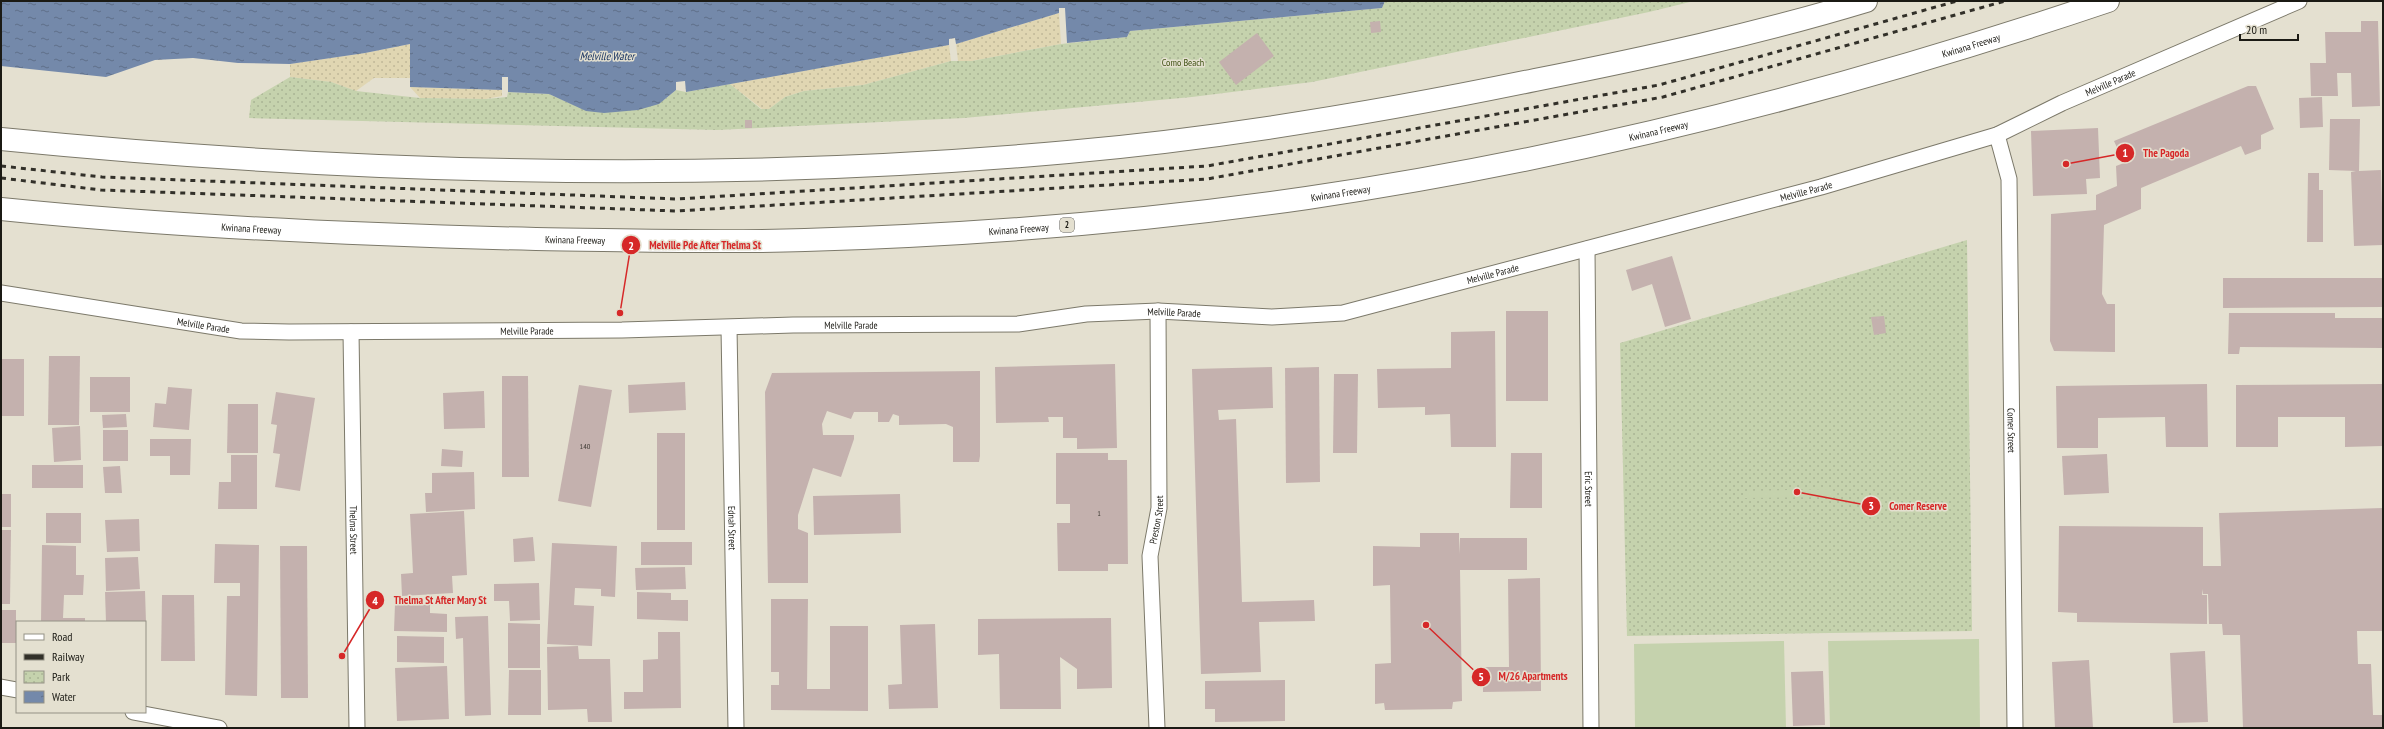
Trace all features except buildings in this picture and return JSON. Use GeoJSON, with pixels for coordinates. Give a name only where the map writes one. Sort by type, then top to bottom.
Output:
{"type":"FeatureCollection","features":[{"type":"Feature","properties":{"kind":"highway"},"geometry":{"type":"LineString","coordinates":[[1,139],[250,160],[535,170],[802,169],[1069,152],[1213,136],[1406,106],[1666,54],[1866,1]]}},
{"type":"Feature","properties":{"kind":"highway","name":"Kwinana Freeway"},"geometry":{"type":"LineString","coordinates":[[1,209],[104,219],[246,229],[385,236],[658,241],[804,240],[1084,223],[1306,198],[1534,158],[1617,141],[1843,84],[2002,37],[2108,1]]}},
{"type":"Feature","properties":{"kind":"street","name":"Melville Parade"},"geometry":{"type":"LineString","coordinates":[[1,293],[240,331],[351,332],[1018,324],[1086,314],[1158,311],[1272,317],[1343,312],[1821,187],[1997,135],[2062,103],[2299,1]]}},
{"type":"Feature","properties":{"kind":"street","name":"Comer Street"},"geometry":{"type":"LineString","coordinates":[[1997,135],[2009,179],[2015,728]]}},
{"type":"Feature","properties":{"kind":"street","name":"Eric Street"},"geometry":{"type":"LineString","coordinates":[[1587,249],[1591,728]]}},
{"type":"Feature","properties":{"kind":"street","name":"Preston Street"},"geometry":{"type":"LineString","coordinates":[[1157,728],[1150,556],[1159,508],[1158,311]]}},
{"type":"Feature","properties":{"kind":"street","name":"Ednah Street"},"geometry":{"type":"LineString","coordinates":[[729,328],[736,728]]}},
{"type":"Feature","properties":{"kind":"street","name":"Thelma Street"},"geometry":{"type":"LineString","coordinates":[[351,332],[357,728]]}},
{"type":"Feature","properties":{"kind":"street"},"geometry":{"type":"LineString","coordinates":[[1,687],[16,690]]}},
{"type":"Feature","properties":{"kind":"street"},"geometry":{"type":"LineString","coordinates":[[138,713],[219,728]]}},
{"type":"Feature","properties":{"kind":"sand"},"geometry":{"type":"Polygon","coordinates":[[[1059,13],[1061,44],[972,61],[958,61],[956,44],[1059,13]]]}},
{"type":"Feature","properties":{"kind":"sand"},"geometry":{"type":"Polygon","coordinates":[[[410,44],[410,78],[374,78],[356,91],[331,82],[290,77],[290,64],[365,53],[410,44]]]}},
{"type":"Feature","properties":{"kind":"sand"},"geometry":{"type":"Polygon","coordinates":[[[949,45],[951,61],[863,85],[804,91],[785,97],[769,109],[762,109],[730,84],[949,45]]]}},
{"type":"Feature","properties":{"kind":"sand"},"geometry":{"type":"Polygon","coordinates":[[[410,87],[502,90],[502,96],[486,99],[420,98],[410,87]]]}},
{"type":"Feature","properties":{"kind":"green space","name":"Como Beach"},"geometry":{"type":"Polygon","coordinates":[[[1385,1],[1694,1],[1649,12],[1312,82],[1192,97],[964,118],[717,130],[249,118],[251,100],[290,77],[331,82],[356,91],[420,98],[486,99],[507,97],[508,92],[549,94],[574,105],[664,100],[676,90],[686,92],[730,84],[761,109],[769,109],[785,97],[804,91],[863,85],[951,61],[972,61],[1061,44],[1127,37],[1130,31],[1382,8],[1385,1]]]}},
{"type":"Feature","properties":{"kind":"green space"},"geometry":{"type":"Polygon","coordinates":[[[1967,240],[1972,631],[1627,636],[1620,343],[1967,240]]]}},
{"type":"Feature","properties":{"kind":"green space"},"geometry":{"type":"Polygon","coordinates":[[[1832,489],[1832,497],[1745,498],[1745,491],[1832,489]]]}},
{"type":"Feature","properties":{"kind":"green space"},"geometry":{"type":"Polygon","coordinates":[[[1979,639],[1980,728],[1830,728],[1828,641],[1979,639]]]}},
{"type":"Feature","properties":{"kind":"green space"},"geometry":{"type":"Polygon","coordinates":[[[1784,641],[1786,728],[1635,728],[1634,644],[1784,641]]]}},
{"type":"Feature","properties":{"kind":"water","name":"Melville Water"},"geometry":{"type":"Polygon","coordinates":[[[1,1],[1385,1],[1382,8],[1130,31],[1127,37],[1067,43],[1065,8],[1059,8],[1059,13],[956,44],[955,38],[949,39],[949,45],[686,92],[685,81],[676,82],[676,90],[659,104],[638,110],[604,113],[586,111],[549,94],[508,92],[508,77],[502,77],[502,90],[410,87],[410,44],[365,53],[290,64],[238,63],[193,58],[155,60],[106,77],[1,66],[1,1]]]}},
{"type":"Feature","properties":{"kind":"railway"},"geometry":{"type":"LineString","coordinates":[[1,166],[102,177],[677,199],[1207,166],[1659,85],[1957,1]]}},
{"type":"Feature","properties":{"kind":"railway"},"geometry":{"type":"LineString","coordinates":[[1,178],[101,190],[677,211],[1207,179],[1663,97],[2005,1]]}},
{"type":"Feature","properties":{"kind":"place","name":"The Pagoda"},"geometry":{"type":"Point","coordinates":[2066,164]}},
{"type":"Feature","properties":{"kind":"place","name":"Melville Pde After Thelma St"},"geometry":{"type":"Point","coordinates":[620,313]}},
{"type":"Feature","properties":{"kind":"place","name":"Comer Reserve"},"geometry":{"type":"Point","coordinates":[1797,492]}},
{"type":"Feature","properties":{"kind":"place","name":"M/26 Apartments"},"geometry":{"type":"Point","coordinates":[1426,625]}},
{"type":"Feature","properties":{"kind":"place","name":"Thelma St After Mary St"},"geometry":{"type":"Point","coordinates":[342,656]}}]}
